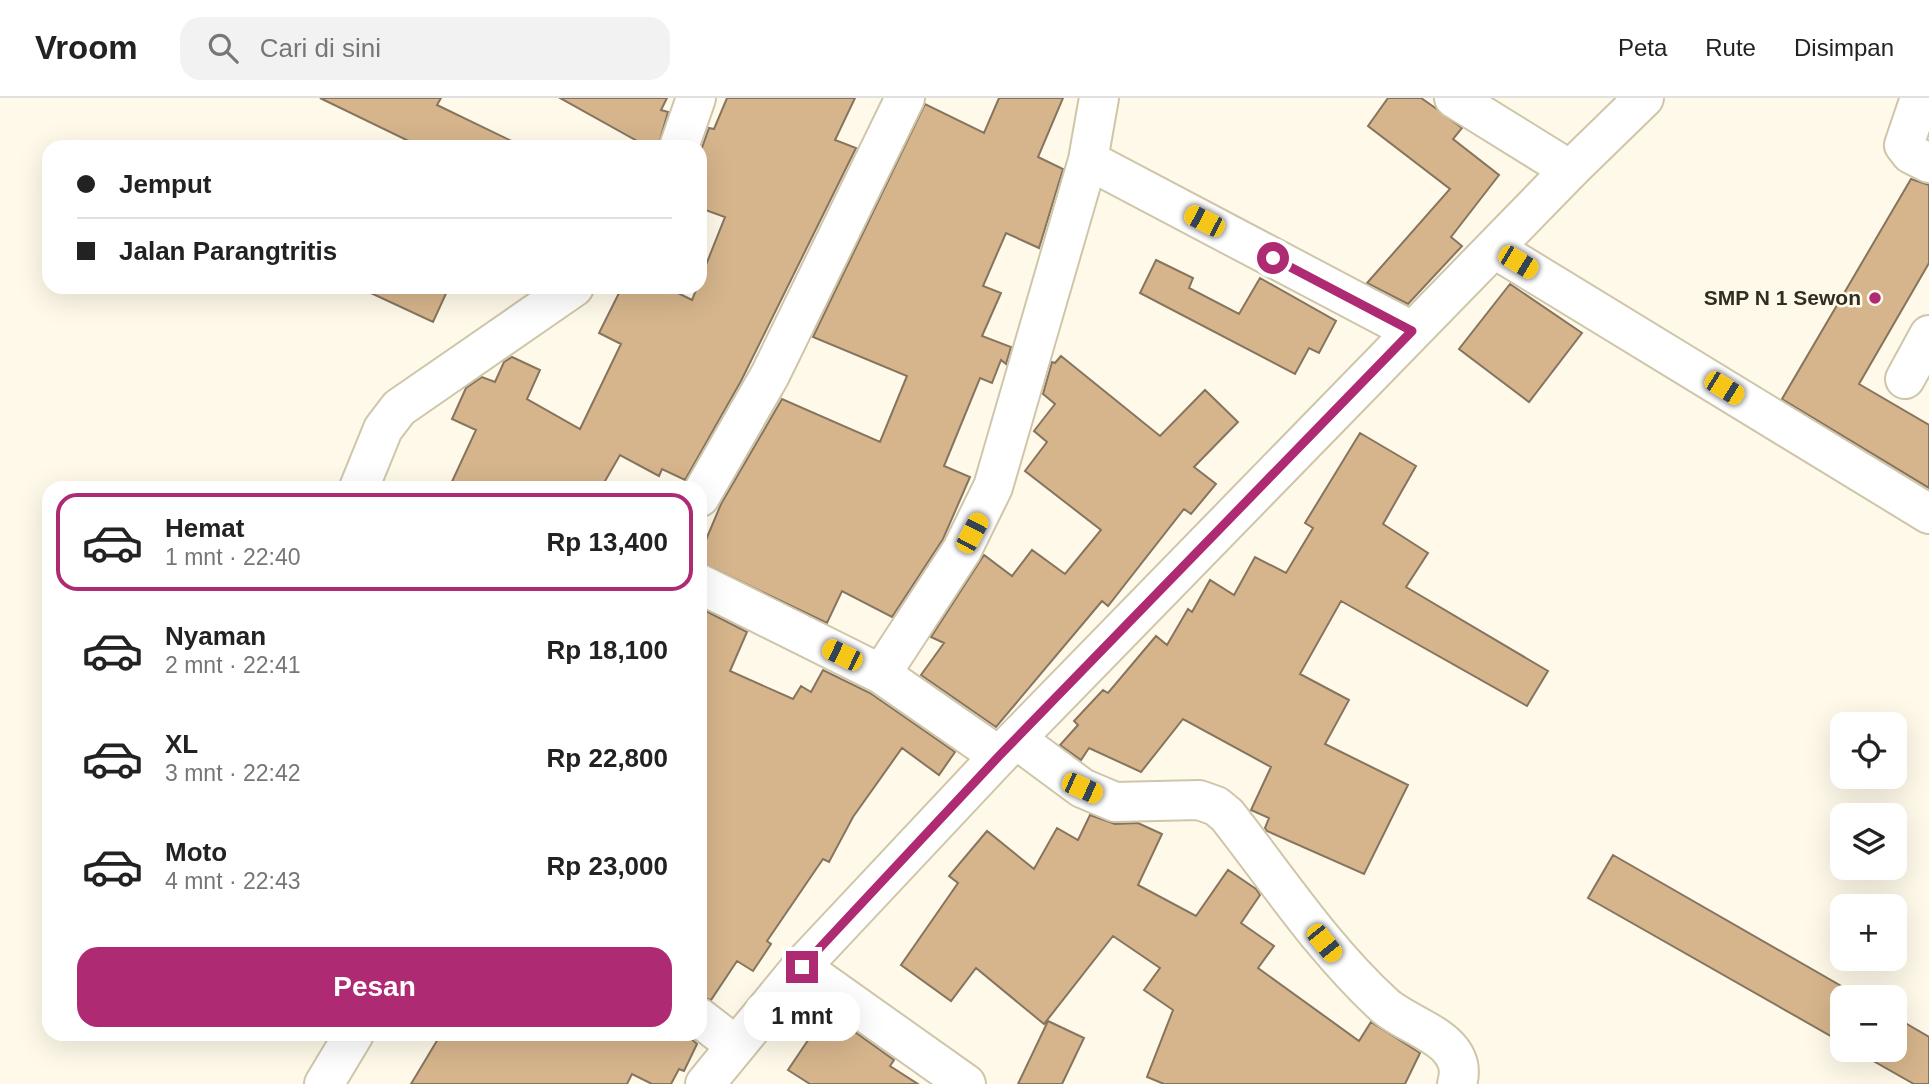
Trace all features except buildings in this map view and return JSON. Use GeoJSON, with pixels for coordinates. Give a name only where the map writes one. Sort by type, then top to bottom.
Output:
{"type":"FeatureCollection","features":[{"type":"Feature","properties":{"kind":"street"},"geometry":{"type":"LineString","coordinates":[[681,140],[696,98]]}},
{"type":"Feature","properties":{"kind":"street"},"geometry":{"type":"LineString","coordinates":[[707,485],[770,374],[905,98]]}},
{"type":"Feature","properties":{"kind":"street"},"geometry":{"type":"LineString","coordinates":[[881,674],[962,550],[993,486],[1088,160],[1099,98]]}},
{"type":"Feature","properties":{"kind":"street"},"geometry":{"type":"LineString","coordinates":[[1454,98],[1570,170]]}},
{"type":"Feature","properties":{"kind":"street"},"geometry":{"type":"LineString","coordinates":[[705,1084],[802,967],[1007,748],[1412,331],[1644,98]]}},
{"type":"Feature","properties":{"kind":"street"},"geometry":{"type":"LineString","coordinates":[[1920,98],[1904,145],[1911,154],[1929,163]]}},
{"type":"Feature","properties":{"kind":"street"},"geometry":{"type":"LineString","coordinates":[[1088,160],[1412,331]]}},
{"type":"Feature","properties":{"kind":"street"},"geometry":{"type":"LineString","coordinates":[[1495,249],[1929,514]]}},
{"type":"Feature","properties":{"kind":"street"},"geometry":{"type":"LineString","coordinates":[[362,481],[383,429],[399,408],[564,294]]}},
{"type":"Feature","properties":{"kind":"street"},"geometry":{"type":"LineString","coordinates":[[1905,379],[1929,335]]}},
{"type":"Feature","properties":{"kind":"street"},"geometry":{"type":"LineString","coordinates":[[707,587],[881,674],[1007,748],[1082,788],[1115,802],[1199,800],[1216,806],[1227,816],[1336,958],[1386,1007],[1451,1049],[1458,1065],[1457,1084]]}},
{"type":"Feature","properties":{"kind":"street"},"geometry":{"type":"LineString","coordinates":[[802,967],[966,1084]]}},
{"type":"Feature","properties":{"kind":"street"},"geometry":{"type":"LineString","coordinates":[[707,1023],[735,1045]]}},
{"type":"Feature","properties":{"kind":"street"},"geometry":{"type":"LineString","coordinates":[[324,1084],[350,1041]]}},
{"type":"Feature","properties":{"kind":"place","name":"SMP N 1 Sewon"},"geometry":{"type":"Point","coordinates":[1875,298]}},
{"type":"Feature","properties":{"kind":"route"},"geometry":{"type":"LineString","coordinates":[[802,967],[999,756],[1412,331],[1273,258]]}}]}
